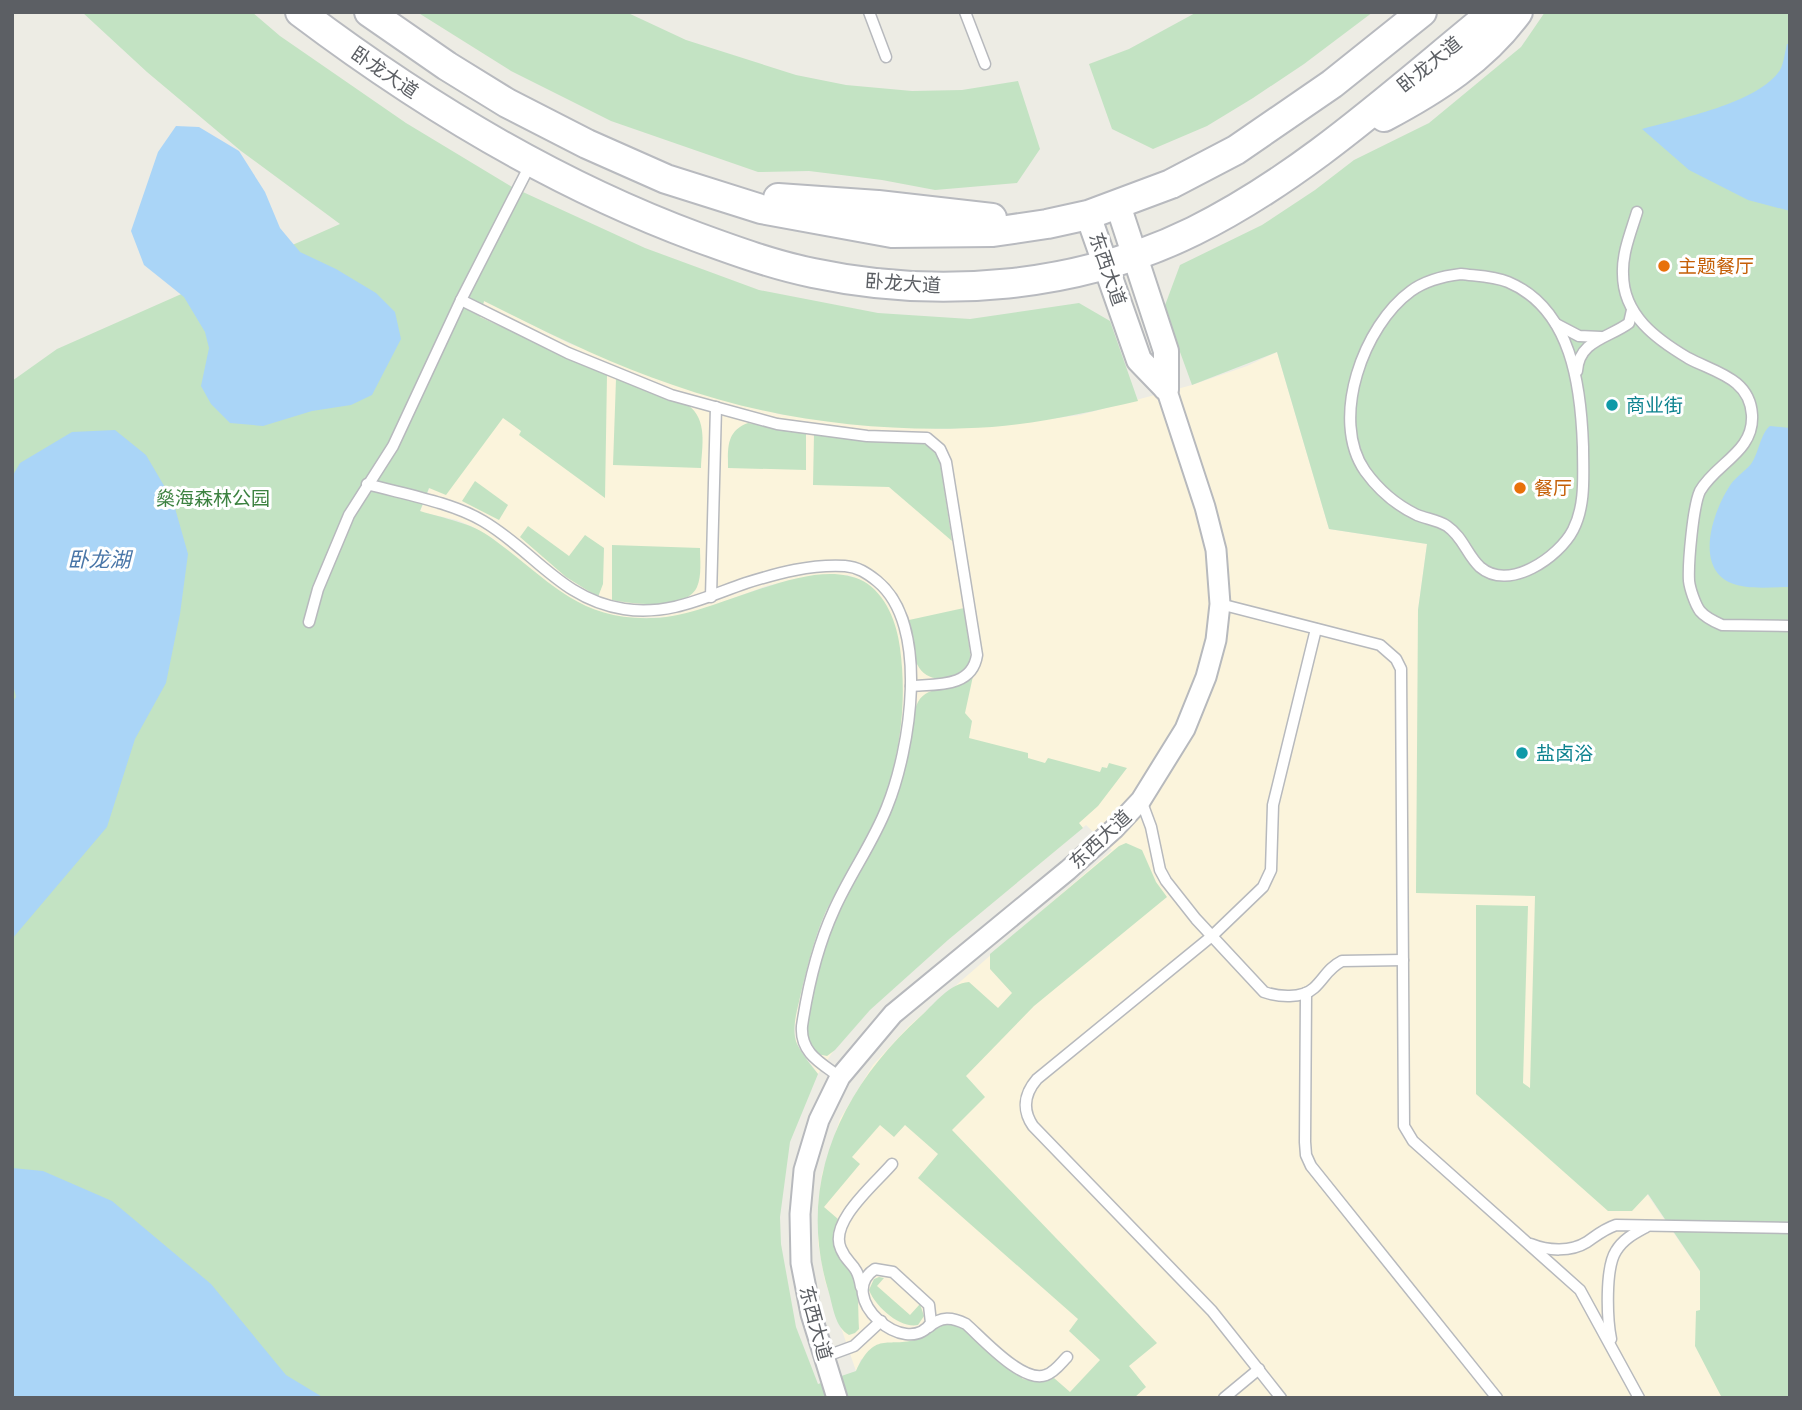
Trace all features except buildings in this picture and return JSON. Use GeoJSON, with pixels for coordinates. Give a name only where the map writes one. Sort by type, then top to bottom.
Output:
{"type":"FeatureCollection","features":[{"type":"Feature","properties":{"kind":"main road","name":"卧龙大道"},"geometry":{"type":"LineString","coordinates":[[300,12],[354,52],[489,140],[653,221],[745,254],[813,273],[874,282],[947,286],[1013,284],[1107,266],[1195,230],[1261,192],[1314,155],[1493,12]]}},
{"type":"Feature","properties":{"kind":"main road","name":"卧龙大道"},"geometry":{"type":"LineString","coordinates":[[369,12],[447,66],[507,103],[666,180],[719,196],[878,205],[1047,224],[1088,215]]}},
{"type":"Feature","properties":{"kind":"main road"},"geometry":{"type":"LineString","coordinates":[[1088,215],[1171,184],[1236,150],[1332,84],[1422,12]]}},
{"type":"Feature","properties":{"kind":"main road"},"geometry":{"type":"LineString","coordinates":[[1314,155],[1461,72],[1509,25],[1518,12]]}},
{"type":"Feature","properties":{"kind":"street"},"geometry":{"type":"LineString","coordinates":[[1118,205],[1166,351],[1166,388]]}},
{"type":"Feature","properties":{"kind":"street","name":"东西大道"},"geometry":{"type":"LineString","coordinates":[[837,1398],[811,1314],[801,1263],[800,1214],[804,1170],[818,1120],[840,1077],[893,1014],[1068,870],[1114,829],[1141,800],[1185,729],[1206,677],[1216,639],[1220,586],[1213,539],[1166,388],[1139,360],[1088,215]]}},
{"type":"Feature","properties":{"kind":"lane"},"geometry":{"type":"LineString","coordinates":[[869,12],[886,57]]}},
{"type":"Feature","properties":{"kind":"lane"},"geometry":{"type":"LineString","coordinates":[[965,12],[985,64]]}},
{"type":"Feature","properties":{"kind":"lane"},"geometry":{"type":"LineString","coordinates":[[309,622],[318,589],[349,515],[393,446],[461,300],[532,162]]}},
{"type":"Feature","properties":{"kind":"lane"},"geometry":{"type":"LineString","coordinates":[[1637,212],[1623,273],[1624,290],[1632,309],[1653,334],[1689,358],[1734,379],[1745,392],[1752,414],[1746,442],[1711,476],[1696,501],[1689,581],[1700,611],[1722,625],[1790,626]]}},
{"type":"Feature","properties":{"kind":"lane"},"geometry":{"type":"LineString","coordinates":[[1577,378],[1564,341],[1553,321],[1526,293],[1497,279],[1461,274],[1445,276],[1412,290],[1387,315],[1376,331],[1357,378],[1349,411],[1350,434],[1355,453],[1370,476],[1388,496],[1419,516],[1447,527],[1458,536],[1481,567],[1502,576],[1522,573],[1547,558],[1570,536],[1580,512],[1583,479],[1578,361],[1582,352],[1601,337]]}},
{"type":"Feature","properties":{"kind":"lane"},"geometry":{"type":"LineString","coordinates":[[461,300],[568,353],[671,395],[777,424],[867,436],[927,438],[940,449],[946,462],[977,655],[972,671],[961,680],[911,686]]}},
{"type":"Feature","properties":{"kind":"lane"},"geometry":{"type":"LineString","coordinates":[[1617,332],[1632,320],[1632,309]]}},
{"type":"Feature","properties":{"kind":"lane"},"geometry":{"type":"LineString","coordinates":[[1553,321],[1570,333],[1589,338],[1632,328],[1653,334]]}},
{"type":"Feature","properties":{"kind":"lane"},"geometry":{"type":"LineString","coordinates":[[711,597],[716,407]]}},
{"type":"Feature","properties":{"kind":"lane"},"geometry":{"type":"LineString","coordinates":[[367,484],[454,509],[484,521],[561,582],[587,599],[627,610],[674,609],[770,576],[816,566],[845,566],[866,572],[893,598],[902,615],[908,638],[911,686],[907,734],[896,782],[876,834],[834,909],[813,968],[802,1026],[803,1043],[810,1055],[840,1077]]}},
{"type":"Feature","properties":{"kind":"lane"},"geometry":{"type":"LineString","coordinates":[[1220,604],[1380,645],[1396,659],[1401,669],[1403,1119],[1407,1133],[1580,1290],[1639,1398]]}},
{"type":"Feature","properties":{"kind":"lane"},"geometry":{"type":"LineString","coordinates":[[1282,1398],[1212,1311],[1033,1126],[1025,1108],[1029,1088],[1037,1080],[1212,936],[1268,880],[1271,870],[1273,805],[1316,629]]}},
{"type":"Feature","properties":{"kind":"lane"},"geometry":{"type":"LineString","coordinates":[[1141,800],[1151,827],[1160,870],[1166,881],[1264,992],[1280,995],[1306,993],[1313,989],[1333,965],[1342,961],[1403,960]]}},
{"type":"Feature","properties":{"kind":"lane"},"geometry":{"type":"LineString","coordinates":[[1306,993],[1305,1142],[1306,1155],[1311,1166],[1497,1398]]}},
{"type":"Feature","properties":{"kind":"lane"},"geometry":{"type":"LineString","coordinates":[[892,1164],[847,1214],[839,1227],[839,1244],[842,1253],[857,1268],[865,1305],[881,1321],[900,1334],[915,1335],[937,1320],[956,1319],[966,1324],[1015,1367],[1030,1375],[1047,1375],[1067,1357]]}},
{"type":"Feature","properties":{"kind":"lane"},"geometry":{"type":"LineString","coordinates":[[1527,1242],[1539,1247],[1570,1248],[1585,1243],[1606,1228],[1616,1225],[1790,1228]]}},
{"type":"Feature","properties":{"kind":"lane"},"geometry":{"type":"LineString","coordinates":[[1613,1349],[1609,1323],[1610,1268],[1615,1252],[1625,1240],[1649,1226]]}},
{"type":"Feature","properties":{"kind":"lane"},"geometry":{"type":"LineString","coordinates":[[861,1287],[867,1275],[875,1269],[893,1272],[929,1305],[931,1317],[927,1328]]}},
{"type":"Feature","properties":{"kind":"lane"},"geometry":{"type":"LineString","coordinates":[[824,1357],[854,1346],[881,1321]]}},
{"type":"Feature","properties":{"kind":"lane"},"geometry":{"type":"LineString","coordinates":[[1223,1398],[1259,1369]]}},
{"type":"Feature","properties":{"kind":"shaded area"},"geometry":{"type":"Polygon","coordinates":[[[484,301],[570,344],[778,414],[866,425],[944,429],[995,426],[1080,415],[1192,385],[1247,366],[1277,352],[1329,529],[1427,544],[1418,610],[1535,895],[1647,1194],[1759,1358],[1759,1398],[970,1398],[861,1359],[856,1371],[825,1281],[818,1243],[822,1174],[840,1119],[873,1065],[909,1026],[1112,850],[1086,825],[947,940],[869,1010],[834,1050],[818,1074],[796,1042],[795,1019],[809,959],[825,914],[865,842],[865,582],[848,575],[800,578],[766,586],[675,617],[629,618],[606,614],[581,605],[561,593],[492,538],[473,527],[457,520],[420,512],[436,472],[484,301]]]}},
{"type":"Feature","properties":{"kind":"green space","name":"燊海森林公园"},"geometry":{"type":"Polygon","coordinates":[[[82,12],[252,12],[280,36],[406,123],[512,187],[645,248],[759,290],[878,313],[970,319],[1079,303],[1110,321],[1138,401],[1065,417],[1010,425],[952,429],[912,428],[790,416],[711,397],[601,357],[484,301],[480,317],[607,375],[605,498],[519,435],[521,431],[503,418],[446,495],[429,488],[420,511],[485,533],[566,595],[604,613],[654,618],[678,615],[789,580],[816,575],[841,575],[863,581],[878,593],[889,610],[898,638],[903,687],[901,727],[894,766],[876,818],[826,911],[814,942],[797,1008],[795,1027],[797,1044],[818,1074],[790,1142],[780,1217],[781,1244],[796,1327],[818,1384],[856,1371],[870,1349],[877,1345],[921,1338],[948,1324],[962,1327],[1023,1379],[1040,1382],[1054,1378],[1070,1392],[1100,1360],[1069,1331],[1078,1319],[918,1178],[938,1154],[905,1125],[894,1137],[880,1125],[852,1157],[860,1164],[824,1207],[838,1219],[834,1246],[855,1279],[859,1329],[849,1335],[838,1322],[832,1304],[820,1253],[818,1214],[822,1176],[832,1140],[848,1106],[893,1043],[943,994],[962,983],[969,982],[998,1008],[1012,993],[990,969],[990,954],[1119,846],[1126,843],[1142,850],[1156,882],[1167,897],[1034,1006],[966,1076],[985,1097],[952,1130],[1157,1343],[1129,1366],[1146,1387],[1134,1398],[12,1398],[12,381],[57,349],[340,224],[241,151],[147,72],[82,12]]]}},
{"type":"Feature","properties":{"kind":"green space"},"geometry":{"type":"Polygon","coordinates":[[[417,12],[626,12],[686,40],[796,75],[846,85],[912,91],[962,90],[1018,81],[1040,149],[1017,183],[935,190],[809,171],[758,172],[611,121],[511,71],[417,12]]]}},
{"type":"Feature","properties":{"kind":"green space"},"geometry":{"type":"Polygon","coordinates":[[[1197,12],[1373,12],[1304,64],[1207,126],[1153,149],[1112,129],[1089,64],[1129,49],[1197,12]]]}},
{"type":"Feature","properties":{"kind":"green space"},"geometry":{"type":"Polygon","coordinates":[[[1545,12],[1790,12],[1790,1398],[1722,1398],[1695,1346],[1696,1311],[1700,1310],[1700,1271],[1648,1194],[1632,1211],[1608,1211],[1476,1094],[1476,905],[1528,906],[1523,1083],[1530,1088],[1535,896],[1416,893],[1418,610],[1427,544],[1329,529],[1277,352],[1192,385],[1164,308],[1180,265],[1262,225],[1354,160],[1429,123],[1521,47],[1545,12]]]}},
{"type":"Feature","properties":{"kind":"green space"},"geometry":{"type":"Polygon","coordinates":[[[616,379],[688,405],[694,411],[699,418],[703,442],[701,468],[613,465],[616,379]]]}},
{"type":"Feature","properties":{"kind":"green space"},"geometry":{"type":"Polygon","coordinates":[[[748,423],[806,433],[806,470],[728,468],[732,435],[748,423]]]}},
{"type":"Feature","properties":{"kind":"green space"},"geometry":{"type":"Polygon","coordinates":[[[814,434],[874,442],[917,442],[935,451],[940,462],[952,541],[889,487],[813,485],[814,434]]]}},
{"type":"Feature","properties":{"kind":"green space"},"geometry":{"type":"Polygon","coordinates":[[[475,481],[508,505],[499,520],[462,501],[475,481]]]}},
{"type":"Feature","properties":{"kind":"green space"},"geometry":{"type":"Polygon","coordinates":[[[528,526],[569,556],[585,535],[604,548],[603,584],[598,597],[566,577],[520,537],[528,526]]]}},
{"type":"Feature","properties":{"kind":"green space"},"geometry":{"type":"Polygon","coordinates":[[[612,545],[700,548],[699,583],[691,595],[671,603],[645,604],[612,600],[612,545]]]}},
{"type":"Feature","properties":{"kind":"green space"},"geometry":{"type":"Polygon","coordinates":[[[964,608],[971,660],[966,667],[952,676],[929,676],[922,671],[915,659],[909,620],[964,608]]]}},
{"type":"Feature","properties":{"kind":"green space"},"geometry":{"type":"Polygon","coordinates":[[[973,676],[965,713],[972,721],[969,738],[1028,753],[1028,758],[1045,763],[1048,758],[1100,772],[1102,767],[1107,768],[1109,763],[1127,768],[1098,806],[1079,823],[1083,828],[948,940],[870,1010],[835,1050],[827,1056],[817,1054],[807,1037],[808,1009],[816,974],[838,914],[893,806],[907,762],[916,706],[928,692],[959,685],[973,676]]]}},
{"type":"Feature","properties":{"kind":"green space"},"geometry":{"type":"Polygon","coordinates":[[[884,1278],[877,1286],[910,1315],[920,1304],[924,1316],[918,1325],[896,1320],[877,1303],[869,1290],[874,1279],[884,1278]]]}},
{"type":"Feature","properties":{"kind":"water"},"geometry":{"type":"Polygon","coordinates":[[[1787,44],[1790,44],[1790,211],[1748,200],[1689,170],[1642,129],[1696,115],[1755,92],[1770,82],[1780,70],[1787,44]]]}},
{"type":"Feature","properties":{"kind":"water"},"geometry":{"type":"Polygon","coordinates":[[[176,126],[199,127],[239,151],[265,192],[280,228],[300,252],[336,269],[376,293],[395,312],[401,339],[372,395],[351,405],[312,411],[263,426],[230,423],[211,404],[201,386],[209,348],[205,332],[184,297],[144,265],[131,231],[158,152],[176,126]]]}},
{"type":"Feature","properties":{"kind":"water"},"geometry":{"type":"Polygon","coordinates":[[[1770,426],[1790,428],[1790,587],[1744,587],[1731,583],[1720,575],[1713,565],[1710,538],[1723,498],[1729,487],[1751,464],[1770,426]]]}},
{"type":"Feature","properties":{"kind":"water","name":"卧龙湖"},"geometry":{"type":"Polygon","coordinates":[[[115,430],[146,455],[173,501],[188,554],[180,614],[166,683],[135,739],[107,827],[12,939],[12,703],[16,697],[12,680],[12,477],[20,463],[72,432],[115,430]]]}},
{"type":"Feature","properties":{"kind":"water"},"geometry":{"type":"Polygon","coordinates":[[[12,1168],[43,1171],[112,1201],[211,1284],[286,1375],[324,1398],[12,1398],[12,1168]]]}},
{"type":"Feature","properties":{"kind":"place","name":"主题餐厅"},"geometry":{"type":"Point","coordinates":[1664,266]}},
{"type":"Feature","properties":{"kind":"place","name":"商业街"},"geometry":{"type":"Point","coordinates":[1612,405]}},
{"type":"Feature","properties":{"kind":"place","name":"餐厅"},"geometry":{"type":"Point","coordinates":[1520,488]}},
{"type":"Feature","properties":{"kind":"place","name":"盐卤浴"},"geometry":{"type":"Point","coordinates":[1522,753]}}]}
